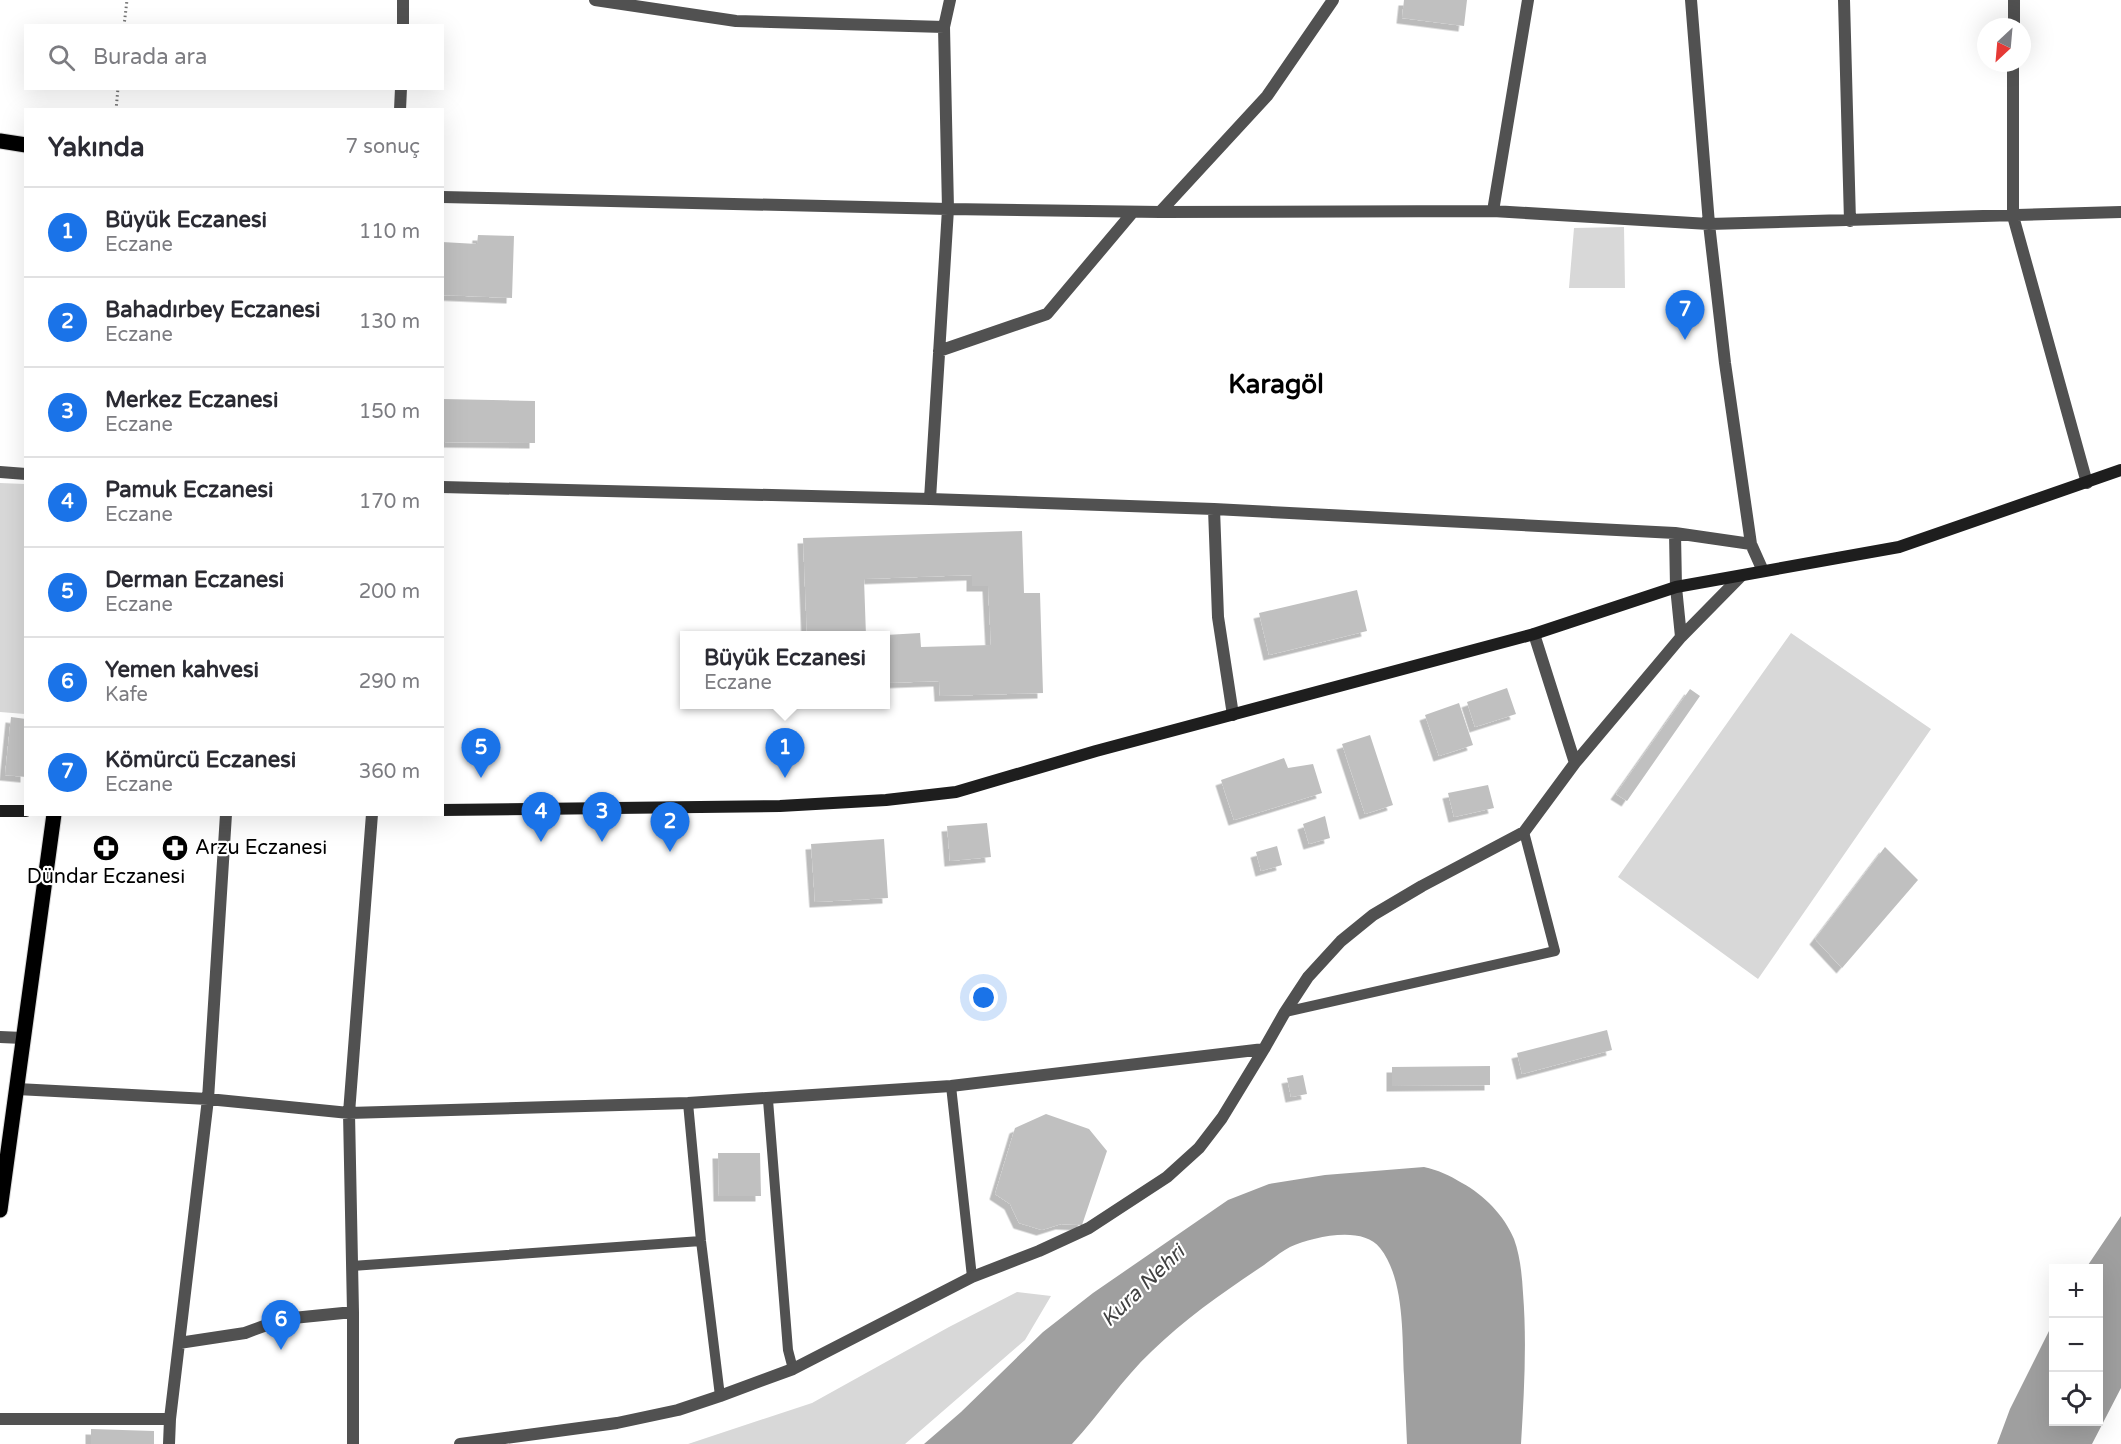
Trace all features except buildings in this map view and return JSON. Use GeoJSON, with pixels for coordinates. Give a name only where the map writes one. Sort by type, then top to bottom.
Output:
{"type":"FeatureCollection","features":[{"type":"Feature","properties":{"kind":"main road"},"geometry":{"type":"LineString","coordinates":[[0,141],[24,145]]}},
{"type":"Feature","properties":{"kind":"main road"},"geometry":{"type":"LineString","coordinates":[[444,810],[780,806],[886,800],[956,792],[1534,634],[1676,587],[1899,547],[2121,470]]}},
{"type":"Feature","properties":{"kind":"main road"},"geometry":{"type":"LineString","coordinates":[[0,811],[24,811]]}},
{"type":"Feature","properties":{"kind":"main road"},"geometry":{"type":"LineString","coordinates":[[0,1210],[54,816]]}},
{"type":"Feature","properties":{"kind":"street"},"geometry":{"type":"LineString","coordinates":[[403,0],[403,24]]}},
{"type":"Feature","properties":{"kind":"street"},"geometry":{"type":"LineString","coordinates":[[595,0],[736,21],[944,27]]}},
{"type":"Feature","properties":{"kind":"street"},"geometry":{"type":"LineString","coordinates":[[930,499],[948,209],[944,27],[950,0]]}},
{"type":"Feature","properties":{"kind":"street"},"geometry":{"type":"LineString","coordinates":[[1160,212],[1266,96],[1334,0]]}},
{"type":"Feature","properties":{"kind":"street"},"geometry":{"type":"LineString","coordinates":[[1493,211],[1528,0]]}},
{"type":"Feature","properties":{"kind":"street"},"geometry":{"type":"LineString","coordinates":[[1691,0],[1709,224],[1725,363],[1750,544],[1763,571]]}},
{"type":"Feature","properties":{"kind":"street"},"geometry":{"type":"LineString","coordinates":[[1844,0],[1850,221]]}},
{"type":"Feature","properties":{"kind":"street"},"geometry":{"type":"LineString","coordinates":[[2014,0],[2014,18]]}},
{"type":"Feature","properties":{"kind":"street"},"geometry":{"type":"LineString","coordinates":[[2013,72],[2013,216],[2087,483]]}},
{"type":"Feature","properties":{"kind":"street"},"geometry":{"type":"LineString","coordinates":[[400,108],[401,90]]}},
{"type":"Feature","properties":{"kind":"street"},"geometry":{"type":"LineString","coordinates":[[444,197],[1133,212],[1493,211],[1709,224],[2121,212]]}},
{"type":"Feature","properties":{"kind":"street"},"geometry":{"type":"LineString","coordinates":[[939,351],[1047,314],[1133,212]]}},
{"type":"Feature","properties":{"kind":"street"},"geometry":{"type":"LineString","coordinates":[[0,472],[24,474]]}},
{"type":"Feature","properties":{"kind":"street"},"geometry":{"type":"LineString","coordinates":[[444,487],[930,499],[1214,509],[1675,533],[1750,544]]}},
{"type":"Feature","properties":{"kind":"street"},"geometry":{"type":"LineString","coordinates":[[1214,509],[1218,617],[1233,715]]}},
{"type":"Feature","properties":{"kind":"street"},"geometry":{"type":"LineString","coordinates":[[1675,533],[1676,587],[1681,637]]}},
{"type":"Feature","properties":{"kind":"street"},"geometry":{"type":"LineString","coordinates":[[460,1444],[617,1423],[678,1410],[793,1369],[972,1277],[1039,1251],[1089,1227],[1167,1177],[1199,1148],[1222,1118],[1285,1012],[1315,970],[1341,942],[1373,915],[1422,886],[1524,832],[1575,763],[1681,637],[1740,576]]}},
{"type":"Feature","properties":{"kind":"street"},"geometry":{"type":"LineString","coordinates":[[1534,634],[1575,763]]}},
{"type":"Feature","properties":{"kind":"street"},"geometry":{"type":"LineString","coordinates":[[169,1444],[170,1419],[208,1099],[225,816]]}},
{"type":"Feature","properties":{"kind":"street"},"geometry":{"type":"LineString","coordinates":[[352,1444],[353,1312],[349,1113],[372,816]]}},
{"type":"Feature","properties":{"kind":"street"},"geometry":{"type":"LineString","coordinates":[[0,1037],[22,1038]]}},
{"type":"Feature","properties":{"kind":"street"},"geometry":{"type":"LineString","coordinates":[[16,1089],[208,1099],[349,1113],[688,1103],[768,1100],[951,1086],[1264,1049]]}},
{"type":"Feature","properties":{"kind":"street"},"geometry":{"type":"LineString","coordinates":[[179,1343],[245,1333],[283,1319],[353,1312]]}},
{"type":"Feature","properties":{"kind":"street"},"geometry":{"type":"LineString","coordinates":[[0,1419],[170,1419]]}},
{"type":"Feature","properties":{"kind":"lane"},"geometry":{"type":"LineString","coordinates":[[1285,1012],[1556,951],[1524,832]]}},
{"type":"Feature","properties":{"kind":"lane"},"geometry":{"type":"LineString","coordinates":[[951,1086],[972,1277]]}},
{"type":"Feature","properties":{"kind":"lane"},"geometry":{"type":"LineString","coordinates":[[768,1100],[788,1350],[793,1369]]}},
{"type":"Feature","properties":{"kind":"lane"},"geometry":{"type":"LineString","coordinates":[[688,1103],[701,1241],[720,1396]]}},
{"type":"Feature","properties":{"kind":"lane"},"geometry":{"type":"LineString","coordinates":[[352,1266],[701,1241]]}},
{"type":"Feature","properties":{"kind":"path"},"geometry":{"type":"LineString","coordinates":[[124,24],[127,0]]}},
{"type":"Feature","properties":{"kind":"path"},"geometry":{"type":"LineString","coordinates":[[116,108],[118,90]]}},
{"type":"Feature","properties":{"kind":"shaded area"},"geometry":{"type":"Polygon","coordinates":[[[1624,227],[1625,288],[1569,288],[1574,228],[1624,227]]]}},
{"type":"Feature","properties":{"kind":"shaded area"},"geometry":{"type":"Polygon","coordinates":[[[0,483],[24,484],[24,714],[0,712],[0,483]]]}},
{"type":"Feature","properties":{"kind":"shaded area"},"geometry":{"type":"Polygon","coordinates":[[[1791,633],[1931,729],[1758,979],[1618,877],[1791,633]]]}},
{"type":"Feature","properties":{"kind":"shaded area"},"geometry":{"type":"Polygon","coordinates":[[[1017,1292],[1051,1296],[1025,1340],[905,1444],[688,1444],[812,1403],[1017,1292]]]}},
{"type":"Feature","properties":{"kind":"water","name":"Kura Nehri"},"geometry":{"type":"Polygon","coordinates":[[[1424,1167],[1448,1175],[1478,1193],[1499,1214],[1514,1239],[1522,1279],[1525,1331],[1521,1444],[1407,1444],[1401,1309],[1394,1276],[1380,1248],[1372,1241],[1362,1237],[1337,1235],[1290,1247],[1178,1327],[1141,1362],[1072,1444],[924,1444],[961,1412],[1043,1332],[1093,1293],[1228,1200],[1269,1184],[1325,1175],[1424,1167]]]}},
{"type":"Feature","properties":{"kind":"water"},"geometry":{"type":"Polygon","coordinates":[[[2121,1216],[2121,1388],[2103,1423],[2103,1264],[2089,1264],[2121,1216]]]}},
{"type":"Feature","properties":{"kind":"water"},"geometry":{"type":"Polygon","coordinates":[[[2049,1331],[2049,1426],[2101,1426],[2092,1444],[1997,1444],[2010,1409],[2049,1331]]]}},
{"type":"Feature","properties":{"kind":"place","name":"Kömürcü Eczanesi"},"geometry":{"type":"Point","coordinates":[1685,340]}},
{"type":"Feature","properties":{"kind":"place","name":"Derman Eczanesi"},"geometry":{"type":"Point","coordinates":[481,778]}},
{"type":"Feature","properties":{"kind":"place","name":"Büyük Eczanesi"},"geometry":{"type":"Point","coordinates":[785,778]}},
{"type":"Feature","properties":{"kind":"place","name":"Pamuk Eczanesi"},"geometry":{"type":"Point","coordinates":[541,842]}},
{"type":"Feature","properties":{"kind":"place","name":"Merkez Eczanesi"},"geometry":{"type":"Point","coordinates":[602,842]}},
{"type":"Feature","properties":{"kind":"place","name":"Dündar Eczanesi"},"geometry":{"type":"Point","coordinates":[106,848]}},
{"type":"Feature","properties":{"kind":"place","name":"Arzu Eczanesi"},"geometry":{"type":"Point","coordinates":[175,848]}},
{"type":"Feature","properties":{"kind":"place","name":"Bahadırbey Eczanesi"},"geometry":{"type":"Point","coordinates":[670,852]}},
{"type":"Feature","properties":{"kind":"place","name":"Yemen kahvesi"},"geometry":{"type":"Point","coordinates":[281,1350]}},
{"type":"Feature","properties":{"kind":"district","name":"Karagöl"},"geometry":{"type":"Point","coordinates":[1276,384]}}]}
